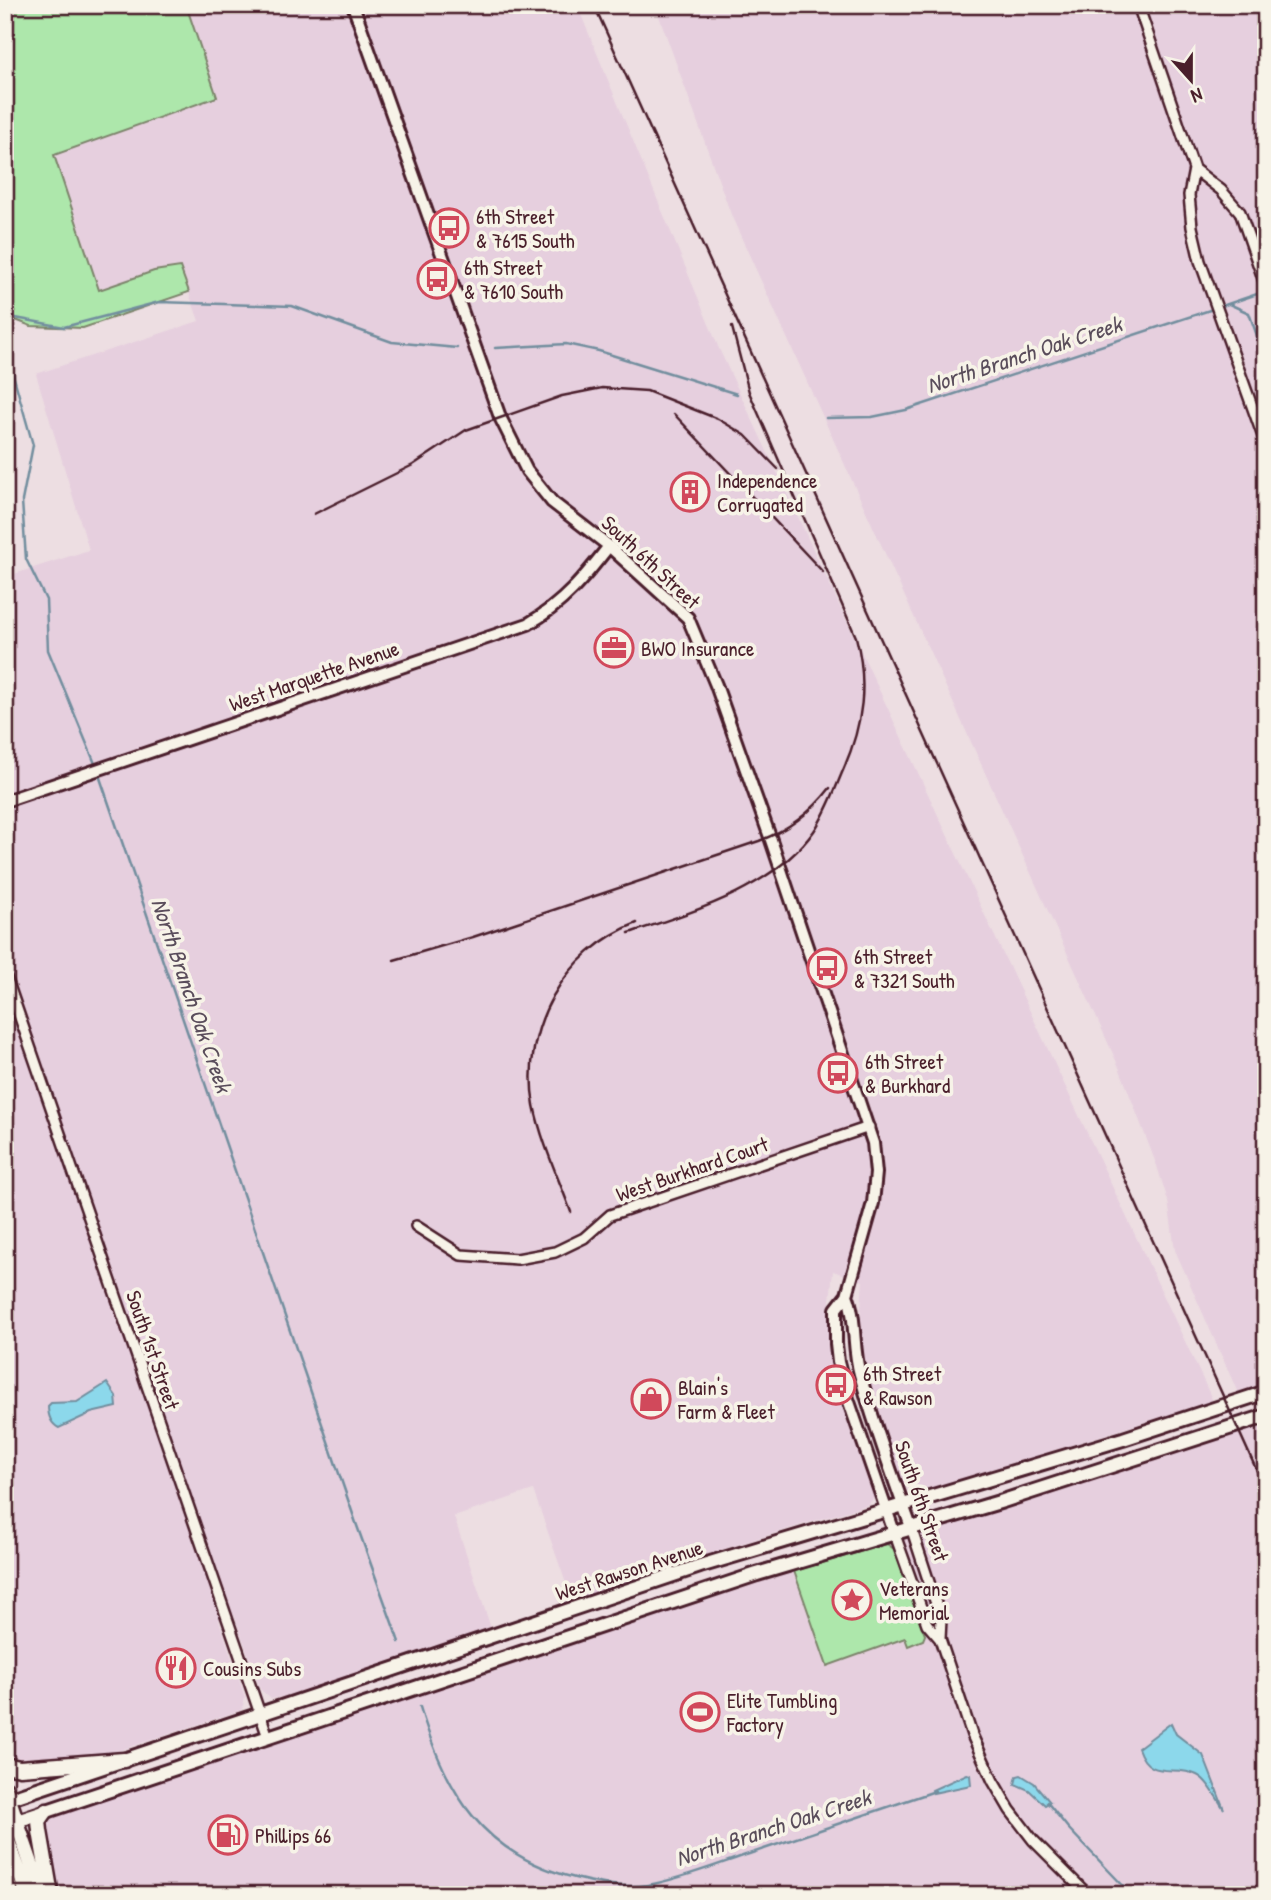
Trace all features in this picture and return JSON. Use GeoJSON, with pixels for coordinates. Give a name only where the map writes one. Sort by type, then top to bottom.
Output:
{"type":"FeatureCollection","features":[{"type":"Feature","properties":{"kind":"main road","name":"West Rawson Avenue"},"geometry":{"type":"LineString","coordinates":[[6,1799],[736,1554],[1123,1439],[1266,1392]]}},
{"type":"Feature","properties":{"kind":"main road","name":"West Rawson Avenue"},"geometry":{"type":"LineString","coordinates":[[11,1823],[745,1578],[1056,1484],[1266,1416]]}},
{"type":"Feature","properties":{"kind":"main road"},"geometry":{"type":"LineString","coordinates":[[542,1619],[549,1643]]}},
{"type":"Feature","properties":{"kind":"main road"},"geometry":{"type":"LineString","coordinates":[[5,1765],[20,1768],[124,1760]]}},
{"type":"Feature","properties":{"kind":"main road"},"geometry":{"type":"LineString","coordinates":[[6,1799],[11,1823],[42,1895]]}},
{"type":"Feature","properties":{"kind":"main road"},"geometry":{"type":"LineString","coordinates":[[46,1811],[39,1821],[51,1895]]}},
{"type":"Feature","properties":{"kind":"main road"},"geometry":{"type":"LineString","coordinates":[[5,1834],[28,1895]]}},
{"type":"Feature","properties":{"kind":"main road"},"geometry":{"type":"LineString","coordinates":[[5,1875],[12,1895]]}},
{"type":"Feature","properties":{"kind":"street","name":"South 6th Street"},"geometry":{"type":"LineString","coordinates":[[353,5],[506,428],[527,471],[552,502],[609,546],[688,618],[716,685],[869,1127],[875,1158],[875,1188],[870,1217],[847,1294],[836,1309],[838,1362],[848,1399],[927,1624],[940,1639]]}},
{"type":"Feature","properties":{"kind":"street"},"geometry":{"type":"LineString","coordinates":[[1138,5],[1194,169],[1189,195],[1192,227],[1200,261],[1266,445]]}},
{"type":"Feature","properties":{"kind":"street"},"geometry":{"type":"LineString","coordinates":[[1194,169],[1221,190],[1240,212],[1266,286]]}},
{"type":"Feature","properties":{"kind":"street","name":"West Marquette Avenue"},"geometry":{"type":"LineString","coordinates":[[5,800],[528,624],[570,594],[609,546]]}},
{"type":"Feature","properties":{"kind":"street","name":"South 1st Street"},"geometry":{"type":"LineString","coordinates":[[5,974],[268,1737]]}},
{"type":"Feature","properties":{"kind":"street","name":"West Burkhard Court"},"geometry":{"type":"LineString","coordinates":[[416,1226],[461,1255],[517,1259],[555,1252],[584,1238],[610,1215],[869,1127]]}},
{"type":"Feature","properties":{"kind":"street","name":"South 6th Street"},"geometry":{"type":"LineString","coordinates":[[847,1294],[853,1309],[853,1343],[860,1374],[941,1619],[940,1639],[975,1743],[1000,1794],[1033,1840],[1088,1895]]}},
{"type":"Feature","properties":{"kind":"shaded area"},"geometry":{"type":"Polygon","coordinates":[[[186,5],[577,5],[720,351],[1213,1401],[943,1485],[913,1491],[901,1480],[866,1374],[859,1336],[863,1281],[833,1271],[829,1310],[833,1366],[873,1488],[874,1498],[867,1505],[572,1600],[533,1490],[454,1517],[491,1628],[288,1696],[271,1699],[260,1689],[234,1615],[219,1620],[245,1697],[242,1710],[106,1755],[16,1762],[5,1756],[5,577],[89,550],[36,374],[199,321],[180,268],[154,271],[99,291],[54,155],[216,97],[186,5]]]}},
{"type":"Feature","properties":{"kind":"shaded area"},"geometry":{"type":"Polygon","coordinates":[[[655,5],[1266,5],[1266,1384],[1238,1393],[1175,1250],[1168,1201],[1119,1067],[732,217],[655,5]]]}},
{"type":"Feature","properties":{"kind":"shaded area"},"geometry":{"type":"Polygon","coordinates":[[[1266,1423],[1266,1895],[54,1895],[44,1822],[48,1819],[794,1571],[1266,1423]]]}},
{"type":"Feature","properties":{"kind":"green space"},"geometry":{"type":"Polygon","coordinates":[[[5,5],[186,5],[217,97],[54,155],[99,290],[154,271],[180,267],[189,292],[83,328],[31,326],[5,316],[5,5]]]}},
{"type":"Feature","properties":{"kind":"green space"},"geometry":{"type":"Polygon","coordinates":[[[887,1544],[894,1549],[925,1635],[923,1640],[908,1646],[905,1638],[827,1666],[794,1571],[887,1544]]]}},
{"type":"Feature","properties":{"kind":"water"},"geometry":{"type":"Polygon","coordinates":[[[107,1383],[116,1396],[117,1407],[91,1413],[59,1428],[52,1422],[48,1409],[51,1403],[77,1402],[107,1383]]]}},
{"type":"Feature","properties":{"kind":"water"},"geometry":{"type":"Polygon","coordinates":[[[1171,1723],[1176,1734],[1203,1755],[1224,1809],[1201,1777],[1188,1772],[1156,1769],[1143,1759],[1138,1748],[1171,1723]]]}},
{"type":"Feature","properties":{"kind":"water"},"geometry":{"type":"Polygon","coordinates":[[[970,1775],[971,1785],[933,1793],[932,1790],[970,1775]]]}},
{"type":"Feature","properties":{"kind":"water"},"geometry":{"type":"Polygon","coordinates":[[[1021,1775],[1034,1783],[1050,1802],[1045,1805],[1029,1790],[1015,1784],[1017,1776],[1021,1775]]]}},
{"type":"Feature","properties":{"kind":"waterway","name":"North Branch Oak Creek"},"geometry":{"type":"LineString","coordinates":[[1219,307],[1266,291]]}},
{"type":"Feature","properties":{"kind":"waterway","name":"North Branch Oak Creek"},"geometry":{"type":"LineString","coordinates":[[5,316],[64,327],[159,302],[292,306],[392,342],[457,348]]}},
{"type":"Feature","properties":{"kind":"waterway","name":"North Branch Oak Creek"},"geometry":{"type":"LineString","coordinates":[[1229,304],[1249,313],[1266,361]]}},
{"type":"Feature","properties":{"kind":"waterway","name":"North Branch Oak Creek"},"geometry":{"type":"LineString","coordinates":[[826,418],[872,417],[906,410],[1213,309]]}},
{"type":"Feature","properties":{"kind":"waterway","name":"North Branch Oak Creek"},"geometry":{"type":"LineString","coordinates":[[495,348],[566,344],[599,351],[737,394]]}},
{"type":"Feature","properties":{"kind":"waterway","name":"North Branch Oak Creek"},"geometry":{"type":"LineString","coordinates":[[5,353],[33,445],[22,501],[26,559],[46,600],[48,650],[96,766]]}},
{"type":"Feature","properties":{"kind":"waterway","name":"North Branch Oak Creek"},"geometry":{"type":"LineString","coordinates":[[98,772],[399,1642]]}},
{"type":"Feature","properties":{"kind":"waterway","name":"North Branch Oak Creek"},"geometry":{"type":"LineString","coordinates":[[420,1707],[442,1767],[456,1793],[492,1836],[516,1854],[543,1868],[602,1884],[639,1886],[672,1879],[935,1791]]}},
{"type":"Feature","properties":{"kind":"waterway","name":"North Branch Oak Creek"},"geometry":{"type":"LineString","coordinates":[[1047,1802],[1132,1895]]}},
{"type":"Feature","properties":{"kind":"railway"},"geometry":{"type":"LineString","coordinates":[[594,5],[1266,1491]]}},
{"type":"Feature","properties":{"kind":"railway"},"geometry":{"type":"LineString","coordinates":[[629,933],[705,907],[731,895],[755,883],[797,851],[814,831],[827,808],[856,735],[862,703],[862,671],[856,637],[749,392],[732,327]]}},
{"type":"Feature","properties":{"kind":"railway"},"geometry":{"type":"LineString","coordinates":[[314,514],[413,465],[466,430],[562,396],[602,388],[647,391],[718,419],[745,435],[778,469]]}},
{"type":"Feature","properties":{"kind":"railway"},"geometry":{"type":"LineString","coordinates":[[674,414],[823,572]]}},
{"type":"Feature","properties":{"kind":"railway"},"geometry":{"type":"LineString","coordinates":[[394,960],[473,937],[759,841],[798,820],[830,788]]}},
{"type":"Feature","properties":{"kind":"railway"},"geometry":{"type":"LineString","coordinates":[[571,1212],[545,1145],[534,1105],[531,1076],[534,1048],[541,1021],[569,972],[611,935],[637,923]]}},
{"type":"Feature","properties":{"kind":"place","name":"6th Street & 7615 South"},"geometry":{"type":"Point","coordinates":[449,228]}},
{"type":"Feature","properties":{"kind":"place","name":"6th Street & 7610 South"},"geometry":{"type":"Point","coordinates":[437,279]}},
{"type":"Feature","properties":{"kind":"place","name":"Independence Corrugated"},"geometry":{"type":"Point","coordinates":[690,492]}},
{"type":"Feature","properties":{"kind":"place","name":"BWO Insurance"},"geometry":{"type":"Point","coordinates":[614,648]}},
{"type":"Feature","properties":{"kind":"place","name":"6th Street & 7321 South"},"geometry":{"type":"Point","coordinates":[827,968]}},
{"type":"Feature","properties":{"kind":"place","name":"6th Street & Burkhard"},"geometry":{"type":"Point","coordinates":[838,1073]}},
{"type":"Feature","properties":{"kind":"place","name":"6th Street & Rawson"},"geometry":{"type":"Point","coordinates":[836,1385]}},
{"type":"Feature","properties":{"kind":"place","name":"Blain's Farm & Fleet"},"geometry":{"type":"Point","coordinates":[651,1399]}},
{"type":"Feature","properties":{"kind":"place","name":"Veterans Memorial"},"geometry":{"type":"Point","coordinates":[852,1600]}},
{"type":"Feature","properties":{"kind":"place","name":"Cousins Subs"},"geometry":{"type":"Point","coordinates":[176,1668]}},
{"type":"Feature","properties":{"kind":"place","name":"Elite Tumbling Factory"},"geometry":{"type":"Point","coordinates":[700,1712]}},
{"type":"Feature","properties":{"kind":"place","name":"Phillips 66"},"geometry":{"type":"Point","coordinates":[228,1835]}}]}
